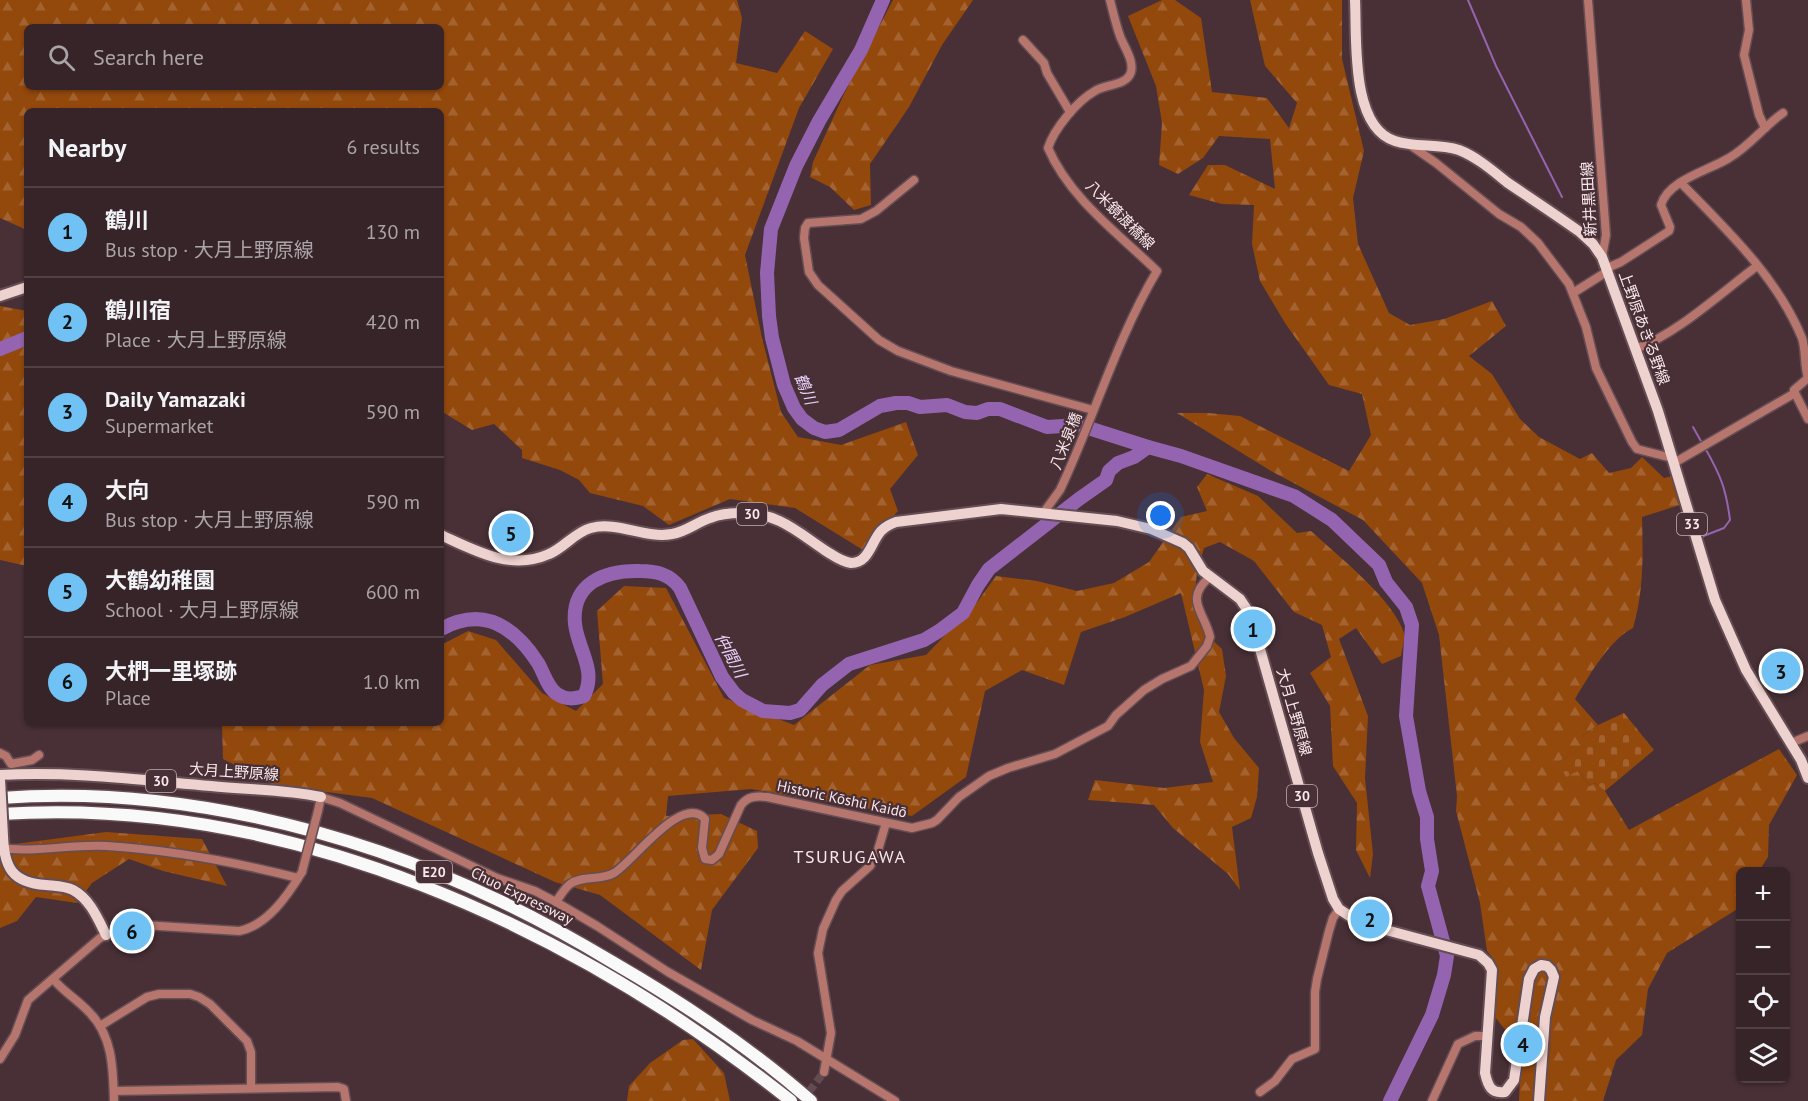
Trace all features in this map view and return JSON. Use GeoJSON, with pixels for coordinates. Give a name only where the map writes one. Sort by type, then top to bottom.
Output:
{"type":"FeatureCollection","features":[{"type":"Feature","properties":{"kind":"highway","name":"Chuo Expressway"},"geometry":{"type":"LineString","coordinates":[[0,798],[112,798],[152,801],[228,812],[308,830],[423,868],[536,918],[641,979],[717,1028],[811,1101]]}},
{"type":"Feature","properties":{"kind":"highway","name":"Chuo Expressway"},"geometry":{"type":"LineString","coordinates":[[0,814],[103,814],[190,822],[265,836],[382,871],[495,917],[599,972],[713,1042],[791,1101]]}},
{"type":"Feature","properties":{"kind":"main road","name":"上野原あきる野線"},"geometry":{"type":"LineString","coordinates":[[1355,0],[1360,93],[1368,116],[1385,136],[1393,141],[1410,145],[1447,147],[1471,156],[1580,232],[1602,257],[1673,460],[1715,600],[1746,670],[1791,743],[1808,778]]}},
{"type":"Feature","properties":{"kind":"main road"},"geometry":{"type":"LineString","coordinates":[[0,296],[24,288]]}},
{"type":"Feature","properties":{"kind":"main road","name":"大月上野原線"},"geometry":{"type":"LineString","coordinates":[[444,536],[491,558],[502,561],[529,560],[549,554],[592,528],[607,527],[660,535],[673,534],[722,514],[759,514],[783,522],[834,556],[851,562],[863,559],[881,531],[896,522],[1000,509],[1118,521],[1167,535],[1189,548],[1198,565],[1240,599],[1250,614],[1318,853],[1333,900],[1339,909]]}},
{"type":"Feature","properties":{"kind":"main road","name":"大月上野原線"},"geometry":{"type":"LineString","coordinates":[[106,935],[89,904],[80,894],[66,887],[23,881],[10,869],[2,848],[0,777],[81,774],[225,788],[287,790],[321,797]]}},
{"type":"Feature","properties":{"kind":"main road"},"geometry":{"type":"LineString","coordinates":[[1339,909],[1360,923],[1479,955],[1488,963],[1492,970],[1485,1073],[1487,1083],[1492,1091],[1497,1093],[1505,1092],[1514,1080],[1529,979],[1534,969],[1541,965],[1551,970],[1554,977],[1545,1017],[1539,1101]]}},
{"type":"Feature","properties":{"kind":"street","name":"八米鏡渡橋線"},"geometry":{"type":"LineString","coordinates":[[1093,410],[1137,307],[1157,271],[1102,220],[1078,194],[1053,159],[1048,148],[1070,112],[1094,91],[1120,82],[1131,72],[1129,55],[1120,37],[1110,0]]}},
{"type":"Feature","properties":{"kind":"street","name":"新井黒田線"},"geometry":{"type":"LineString","coordinates":[[1588,0],[1606,236],[1602,257]]}},
{"type":"Feature","properties":{"kind":"street"},"geometry":{"type":"LineString","coordinates":[[1746,0],[1749,30],[1744,55],[1759,115],[1765,128]]}},
{"type":"Feature","properties":{"kind":"street"},"geometry":{"type":"LineString","coordinates":[[1023,40],[1044,63],[1047,73],[1070,112]]}},
{"type":"Feature","properties":{"kind":"street"},"geometry":{"type":"LineString","coordinates":[[1573,293],[1669,231],[1670,227],[1661,208],[1662,202],[1670,191],[1695,174],[1729,159],[1784,113]]}},
{"type":"Feature","properties":{"kind":"street"},"geometry":{"type":"LineString","coordinates":[[1410,145],[1499,214],[1521,227],[1538,243],[1569,284],[1586,327],[1596,368],[1632,442],[1638,449],[1673,460],[1704,446],[1795,393]]}},
{"type":"Feature","properties":{"kind":"street"},"geometry":{"type":"LineString","coordinates":[[914,180],[876,211],[861,219],[808,223],[805,228],[805,250],[809,272],[818,285],[861,325],[898,351],[951,371],[1093,410]]}},
{"type":"Feature","properties":{"kind":"street"},"geometry":{"type":"LineString","coordinates":[[1682,183],[1746,250],[1772,285],[1802,338],[1808,378],[1794,390],[1808,419]]}},
{"type":"Feature","properties":{"kind":"street"},"geometry":{"type":"LineString","coordinates":[[1635,349],[1648,344],[1689,318],[1757,266]]}},
{"type":"Feature","properties":{"kind":"street","name":"八米泉橋"},"geometry":{"type":"LineString","coordinates":[[1047,513],[1064,483],[1093,410]]}},
{"type":"Feature","properties":{"kind":"street","name":"Historic Kōshū Kaidō"},"geometry":{"type":"LineString","coordinates":[[556,902],[574,882],[615,872],[631,860],[663,828],[678,816],[687,813],[697,813],[705,819],[702,848],[708,861],[712,860],[719,854],[741,806],[746,799],[752,797],[767,797],[912,828],[932,823],[959,797],[989,776],[1055,754],[1108,726],[1129,702],[1152,684],[1191,666],[1207,646],[1210,638],[1197,606],[1197,596],[1201,584],[1210,577]]}},
{"type":"Feature","properties":{"kind":"street"},"geometry":{"type":"LineString","coordinates":[[1791,743],[1808,736]]}},
{"type":"Feature","properties":{"kind":"street"},"geometry":{"type":"LineString","coordinates":[[0,753],[6,756],[11,764],[32,759],[39,754]]}},
{"type":"Feature","properties":{"kind":"street"},"geometry":{"type":"LineString","coordinates":[[0,1059],[15,1035],[28,1000],[106,935],[122,928],[143,925],[239,931],[257,924],[294,887],[300,875],[321,797],[355,809],[497,878],[535,891],[556,902],[683,981],[752,1020],[797,1041],[895,1101]]}},
{"type":"Feature","properties":{"kind":"street"},"geometry":{"type":"LineString","coordinates":[[824,1072],[828,1059],[830,1023],[818,953],[819,943],[839,895],[864,872],[873,860],[886,823]]}},
{"type":"Feature","properties":{"kind":"street"},"geometry":{"type":"LineString","coordinates":[[2,848],[106,846],[219,859],[300,875]]}},
{"type":"Feature","properties":{"kind":"street"},"geometry":{"type":"LineString","coordinates":[[1260,1092],[1275,1081],[1292,1059],[1315,1049],[1317,979],[1333,918],[1339,909]]}},
{"type":"Feature","properties":{"kind":"street"},"geometry":{"type":"LineString","coordinates":[[54,980],[87,1010],[100,1026],[111,1054],[114,1101]]}},
{"type":"Feature","properties":{"kind":"street"},"geometry":{"type":"LineString","coordinates":[[100,1026],[147,997],[169,994],[190,994],[199,997],[210,1004],[247,1041],[251,1052],[251,1088]]}},
{"type":"Feature","properties":{"kind":"street"},"geometry":{"type":"LineString","coordinates":[[1432,1101],[1458,1044],[1466,1038],[1487,1035]]}},
{"type":"Feature","properties":{"kind":"street"},"geometry":{"type":"LineString","coordinates":[[114,1091],[338,1087],[344,1089],[346,1101]]}},
{"type":"Feature","properties":{"kind":"green space"},"geometry":{"type":"Polygon","coordinates":[[[0,0],[737,0],[742,18],[736,63],[777,73],[805,31],[833,49],[799,108],[745,255],[762,338],[781,412],[798,437],[841,445],[906,422],[918,455],[890,489],[898,511],[863,550],[795,508],[730,499],[669,525],[643,506],[590,493],[579,480],[560,470],[522,458],[522,450],[494,424],[472,430],[444,413],[444,108],[24,108],[24,229],[0,218],[0,0]]]}},
{"type":"Feature","properties":{"kind":"green space"},"geometry":{"type":"Polygon","coordinates":[[[893,0],[973,0],[942,45],[909,107],[870,164],[871,205],[854,210],[830,187],[810,177],[813,162],[844,94],[893,0]]]}},
{"type":"Feature","properties":{"kind":"green space"},"geometry":{"type":"Polygon","coordinates":[[[1162,0],[1175,0],[1201,18],[1212,92],[1267,98],[1289,128],[1297,103],[1265,66],[1250,0],[1342,0],[1342,59],[1364,151],[1353,198],[1358,244],[1389,313],[1410,325],[1444,319],[1492,301],[1506,326],[1469,356],[1492,374],[1520,419],[1539,437],[1580,459],[1592,453],[1609,473],[1631,468],[1642,457],[1664,478],[1677,475],[1686,503],[1642,517],[1641,586],[1633,628],[1608,650],[1575,699],[1598,725],[1583,735],[1588,744],[1558,762],[1578,771],[1590,786],[1595,783],[1605,791],[1629,830],[1779,749],[1797,775],[1769,825],[1768,857],[1762,867],[1736,867],[1736,910],[1667,953],[1648,989],[1642,1035],[1616,1060],[1603,1101],[1519,1101],[1521,1050],[1495,1017],[1495,961],[1487,951],[1480,903],[1456,811],[1457,796],[1439,635],[1422,583],[1363,520],[1271,471],[1177,413],[1240,416],[1349,471],[1371,435],[1362,394],[1329,385],[1285,323],[1260,281],[1252,244],[1254,205],[1222,204],[1189,195],[1208,165],[1225,165],[1275,189],[1270,139],[1219,136],[1203,158],[1178,174],[1159,165],[1162,123],[1156,86],[1128,16],[1162,0]]]}},
{"type":"Feature","properties":{"kind":"green space"},"geometry":{"type":"Polygon","coordinates":[[[0,306],[24,310],[24,565],[0,560],[0,306]]]}},
{"type":"Feature","properties":{"kind":"green space"},"geometry":{"type":"Polygon","coordinates":[[[1207,474],[1258,496],[1297,533],[1311,531],[1377,593],[1398,620],[1404,633],[1401,656],[1382,664],[1356,628],[1339,639],[1368,716],[1365,778],[1373,854],[1370,878],[1356,850],[1357,803],[1333,766],[1330,706],[1310,673],[1331,657],[1322,625],[1294,612],[1254,561],[1220,542],[1204,548],[1197,573],[1195,592],[1207,635],[1222,649],[1226,676],[1219,712],[1234,738],[1259,768],[1257,797],[1251,818],[1232,827],[1240,890],[1228,874],[1173,828],[1154,805],[1088,800],[1095,780],[1164,788],[1213,782],[1200,742],[1204,690],[1181,593],[1125,617],[1081,632],[1064,685],[1022,670],[985,691],[966,777],[912,816],[751,789],[668,796],[666,816],[721,814],[757,831],[758,848],[712,910],[701,970],[600,895],[555,882],[372,798],[274,785],[223,759],[222,726],[444,726],[444,643],[468,631],[496,640],[542,693],[576,711],[603,684],[597,611],[624,586],[666,588],[724,698],[794,725],[870,665],[926,655],[978,601],[996,576],[1037,581],[1077,591],[1114,583],[1149,562],[1181,517],[1207,511],[1197,487],[1207,474]]]}},
{"type":"Feature","properties":{"kind":"green space"},"geometry":{"type":"Polygon","coordinates":[[[1624,713],[1654,750],[1605,791],[1595,783],[1590,786],[1578,771],[1566,777],[1558,762],[1587,744],[1583,735],[1624,713]]]}},
{"type":"Feature","properties":{"kind":"green space"},"geometry":{"type":"Polygon","coordinates":[[[106,832],[202,839],[227,886],[163,871],[129,859],[92,883],[77,903],[36,897],[17,921],[0,928],[0,846],[106,832]]]}},
{"type":"Feature","properties":{"kind":"green space"},"geometry":{"type":"Polygon","coordinates":[[[693,1039],[724,1073],[730,1101],[627,1101],[629,1086],[650,1063],[683,1040],[693,1039]]]}},
{"type":"Feature","properties":{"kind":"waterway","name":"鶴川"},"geometry":{"type":"LineString","coordinates":[[883,0],[861,50],[819,121],[796,166],[771,229],[767,273],[769,316],[784,385],[794,408],[802,419],[814,428],[825,432],[839,430],[880,406],[896,403],[908,403],[920,407],[947,405],[965,412],[977,413],[988,409],[1000,409],[1047,427],[1079,425],[1181,456],[1294,496],[1332,520],[1379,565],[1386,582],[1406,607],[1412,625],[1406,716],[1419,791],[1427,817],[1427,839],[1432,871],[1428,886],[1447,956],[1432,1015],[1390,1101]]}},
{"type":"Feature","properties":{"kind":"waterway"},"geometry":{"type":"LineString","coordinates":[[1468,0],[1496,66],[1562,197]]}},
{"type":"Feature","properties":{"kind":"waterway","name":"仲間川"},"geometry":{"type":"LineString","coordinates":[[0,349],[24,339]]}},
{"type":"Feature","properties":{"kind":"waterway"},"geometry":{"type":"LineString","coordinates":[[1693,427],[1702,443]]}},
{"type":"Feature","properties":{"kind":"waterway","name":"仲間川"},"geometry":{"type":"LineString","coordinates":[[444,628],[470,619],[496,624],[508,630],[529,650],[548,684],[560,696],[567,698],[584,696],[588,669],[575,624],[575,610],[579,598],[593,582],[615,573],[627,571],[657,573],[672,579],[680,588],[722,677],[734,693],[763,711],[790,713],[800,710],[822,685],[849,664],[924,640],[939,631],[963,613],[989,569],[1106,480],[1109,471],[1118,463],[1134,457],[1148,447]]}},
{"type":"Feature","properties":{"kind":"waterway"},"geometry":{"type":"LineString","coordinates":[[1701,537],[1724,528],[1730,520],[1722,483],[1705,448]]}},
{"type":"Feature","properties":{"kind":"tunnel"},"geometry":{"type":"LineString","coordinates":[[802,1101],[824,1072]]}},
{"type":"Feature","properties":{"kind":"place","name":"大鶴幼稚園"},"geometry":{"type":"Point","coordinates":[511,533]}},
{"type":"Feature","properties":{"kind":"place","name":"鶴川"},"geometry":{"type":"Point","coordinates":[1253,629]}},
{"type":"Feature","properties":{"kind":"place","name":"Daily Yamazaki"},"geometry":{"type":"Point","coordinates":[1781,671]}},
{"type":"Feature","properties":{"kind":"place","name":"鶴川宿"},"geometry":{"type":"Point","coordinates":[1370,919]}},
{"type":"Feature","properties":{"kind":"place","name":"大椚一里塚跡"},"geometry":{"type":"Point","coordinates":[132,931]}},
{"type":"Feature","properties":{"kind":"place","name":"大向"},"geometry":{"type":"Point","coordinates":[1523,1044]}},
{"type":"Feature","properties":{"kind":"district","name":"TSURUGAWA"},"geometry":{"type":"Point","coordinates":[850,857]}}]}
